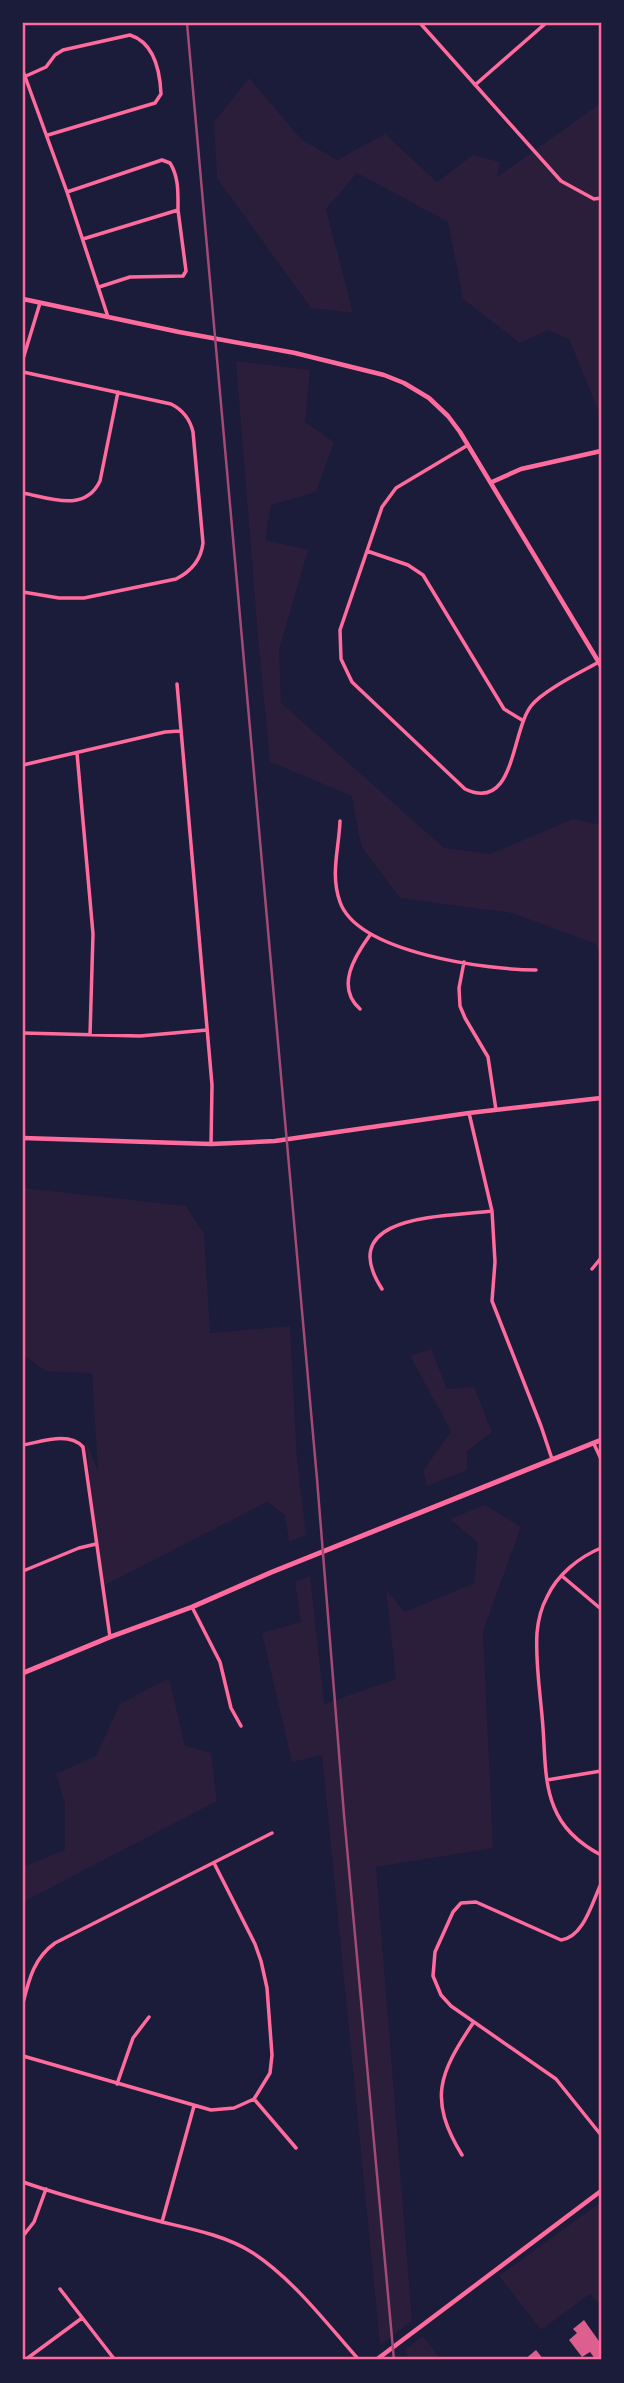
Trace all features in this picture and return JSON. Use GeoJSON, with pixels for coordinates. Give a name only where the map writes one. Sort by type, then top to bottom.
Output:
{"type":"FeatureCollection","features":[{"type":"Feature","properties":{"kind":"main road"},"geometry":{"type":"LineString","coordinates":[[23,1673],[601,1440]]}},
{"type":"Feature","properties":{"kind":"street"},"geometry":{"type":"LineString","coordinates":[[420,23],[561,181],[594,199],[601,198]]}},
{"type":"Feature","properties":{"kind":"street"},"geometry":{"type":"LineString","coordinates":[[475,85],[545,23]]}},
{"type":"Feature","properties":{"kind":"street"},"geometry":{"type":"LineString","coordinates":[[26,76],[46,67],[55,55],[64,50],[131,35],[146,43],[156,60],[161,94],[155,103],[48,135]]}},
{"type":"Feature","properties":{"kind":"street"},"geometry":{"type":"LineString","coordinates":[[23,71],[68,192],[108,317]]}},
{"type":"Feature","properties":{"kind":"street"},"geometry":{"type":"LineString","coordinates":[[68,192],[156,161],[166,160],[174,170],[186,271],[183,276],[130,277],[99,287]]}},
{"type":"Feature","properties":{"kind":"street"},"geometry":{"type":"LineString","coordinates":[[83,239],[178,210]]}},
{"type":"Feature","properties":{"kind":"street"},"geometry":{"type":"LineString","coordinates":[[23,299],[295,353],[384,375],[417,390],[440,407],[468,444],[492,482],[600,664],[538,699],[523,720],[504,779],[488,793],[472,793],[464,789],[356,687],[344,670],[339,651],[339,637],[382,507],[396,488],[468,444]]}},
{"type":"Feature","properties":{"kind":"street"},"geometry":{"type":"LineString","coordinates":[[23,359],[40,303]]}},
{"type":"Feature","properties":{"kind":"street"},"geometry":{"type":"LineString","coordinates":[[23,372],[171,404],[183,412],[193,432],[203,543],[201,556],[190,570],[176,579],[99,596],[71,599],[23,592]]}},
{"type":"Feature","properties":{"kind":"street"},"geometry":{"type":"LineString","coordinates":[[23,493],[69,502],[78,501],[93,493],[100,481],[118,392]]}},
{"type":"Feature","properties":{"kind":"street"},"geometry":{"type":"LineString","coordinates":[[492,482],[521,470],[601,451]]}},
{"type":"Feature","properties":{"kind":"street"},"geometry":{"type":"LineString","coordinates":[[367,551],[408,565],[423,575],[504,709],[523,720]]}},
{"type":"Feature","properties":{"kind":"street"},"geometry":{"type":"LineString","coordinates":[[177,684],[212,1085],[211,1144]]}},
{"type":"Feature","properties":{"kind":"street"},"geometry":{"type":"LineString","coordinates":[[23,765],[165,732],[180,731]]}},
{"type":"Feature","properties":{"kind":"street"},"geometry":{"type":"LineString","coordinates":[[76,753],[93,934],[90,1035]]}},
{"type":"Feature","properties":{"kind":"street"},"geometry":{"type":"LineString","coordinates":[[340,821],[334,862],[338,897],[350,919],[370,935],[412,951],[464,962],[536,970]]}},
{"type":"Feature","properties":{"kind":"street"},"geometry":{"type":"LineString","coordinates":[[360,1009],[349,994],[348,978],[355,958],[370,935]]}},
{"type":"Feature","properties":{"kind":"street"},"geometry":{"type":"LineString","coordinates":[[464,962],[459,988],[460,1006],[488,1057],[496,1110]]}},
{"type":"Feature","properties":{"kind":"street"},"geometry":{"type":"LineString","coordinates":[[23,1033],[140,1036],[207,1030]]}},
{"type":"Feature","properties":{"kind":"street"},"geometry":{"type":"LineString","coordinates":[[23,1138],[211,1144],[275,1140],[601,1098]]}},
{"type":"Feature","properties":{"kind":"street"},"geometry":{"type":"LineString","coordinates":[[469,1114],[492,1211],[495,1262],[492,1301],[552,1460]]}},
{"type":"Feature","properties":{"kind":"street"},"geometry":{"type":"LineString","coordinates":[[382,1289],[371,1272],[369,1260],[371,1247],[382,1231],[402,1223],[492,1211]]}},
{"type":"Feature","properties":{"kind":"street"},"geometry":{"type":"LineString","coordinates":[[592,1269],[601,1258]]}},
{"type":"Feature","properties":{"kind":"street"},"geometry":{"type":"LineString","coordinates":[[23,1445],[67,1438],[80,1443],[86,1459],[110,1637]]}},
{"type":"Feature","properties":{"kind":"street"},"geometry":{"type":"LineString","coordinates":[[594,1444],[601,1459]]}},
{"type":"Feature","properties":{"kind":"street"},"geometry":{"type":"LineString","coordinates":[[23,1571],[79,1548],[97,1544]]}},
{"type":"Feature","properties":{"kind":"street"},"geometry":{"type":"LineString","coordinates":[[601,1548],[579,1560],[547,1595],[537,1634],[547,1780],[553,1805],[564,1826],[579,1842],[601,1855]]}},
{"type":"Feature","properties":{"kind":"street"},"geometry":{"type":"LineString","coordinates":[[562,1576],[601,1609]]}},
{"type":"Feature","properties":{"kind":"street"},"geometry":{"type":"LineString","coordinates":[[192,1607],[219,1662],[232,1708],[242,1727]]}},
{"type":"Feature","properties":{"kind":"street"},"geometry":{"type":"LineString","coordinates":[[547,1780],[601,1771]]}},
{"type":"Feature","properties":{"kind":"street"},"geometry":{"type":"LineString","coordinates":[[23,2003],[34,1967],[49,1948],[272,1833]]}},
{"type":"Feature","properties":{"kind":"street"},"geometry":{"type":"LineString","coordinates":[[23,2056],[194,2106],[224,2110],[254,2099],[264,2086],[272,2068],[265,1976],[255,1944],[214,1863]]}},
{"type":"Feature","properties":{"kind":"street"},"geometry":{"type":"LineString","coordinates":[[601,1884],[578,1932],[568,1939],[556,1939],[476,1902],[464,1902],[456,1908],[435,1952],[433,1976],[440,1995],[451,2006],[556,2080],[601,2135]]}},
{"type":"Feature","properties":{"kind":"street"},"geometry":{"type":"LineString","coordinates":[[117,2084],[133,2038],[149,2017]]}},
{"type":"Feature","properties":{"kind":"street"},"geometry":{"type":"LineString","coordinates":[[462,2155],[443,2117],[442,2090],[450,2059],[474,2023]]}},
{"type":"Feature","properties":{"kind":"street"},"geometry":{"type":"LineString","coordinates":[[254,2099],[296,2148]]}},
{"type":"Feature","properties":{"kind":"street"},"geometry":{"type":"LineString","coordinates":[[162,2222],[194,2106]]}},
{"type":"Feature","properties":{"kind":"street"},"geometry":{"type":"LineString","coordinates":[[23,2182],[234,2243],[261,2258],[359,2360]]}},
{"type":"Feature","properties":{"kind":"street"},"geometry":{"type":"LineString","coordinates":[[23,2236],[34,2222],[46,2189]]}},
{"type":"Feature","properties":{"kind":"street"},"geometry":{"type":"LineString","coordinates":[[376,2360],[601,2191]]}},
{"type":"Feature","properties":{"kind":"street"},"geometry":{"type":"LineString","coordinates":[[61,2289],[116,2360]]}},
{"type":"Feature","properties":{"kind":"street"},"geometry":{"type":"LineString","coordinates":[[25,2360],[82,2318]]}},
{"type":"Feature","properties":{"kind":"shaded area"},"geometry":{"type":"Polygon","coordinates":[[[249,78],[301,139],[337,160],[385,134],[437,182],[473,155],[500,162],[497,177],[601,103],[601,417],[569,339],[548,330],[520,343],[463,299],[448,222],[357,173],[326,209],[353,313],[311,308],[217,178],[214,122],[249,78]]]}},
{"type":"Feature","properties":{"kind":"shaded area"},"geometry":{"type":"Polygon","coordinates":[[[236,361],[310,370],[305,422],[334,442],[316,492],[271,505],[265,540],[308,550],[279,650],[281,703],[444,848],[490,854],[573,819],[601,825],[601,962],[596,944],[512,913],[400,898],[361,846],[352,796],[270,762],[236,361]]]}},
{"type":"Feature","properties":{"kind":"shaded area"},"geometry":{"type":"Polygon","coordinates":[[[23,1188],[186,1206],[204,1234],[210,1333],[290,1326],[297,1460],[306,1535],[289,1542],[285,1515],[267,1502],[101,1587],[86,1441],[98,1471],[92,1373],[46,1371],[23,1355],[23,1188]]]}},
{"type":"Feature","properties":{"kind":"shaded area"},"geometry":{"type":"Polygon","coordinates":[[[431,1349],[447,1389],[474,1387],[492,1432],[467,1451],[467,1470],[427,1486],[423,1471],[451,1431],[410,1356],[431,1349]]]}},
{"type":"Feature","properties":{"kind":"shaded area"},"geometry":{"type":"Polygon","coordinates":[[[485,1505],[521,1527],[483,1631],[493,1848],[376,1867],[412,2321],[380,2345],[322,1755],[292,1762],[262,1633],[301,1622],[295,1582],[310,1576],[324,1704],[396,1679],[386,1590],[405,1612],[474,1583],[478,1543],[450,1519],[485,1505]]]}},
{"type":"Feature","properties":{"kind":"shaded area"},"geometry":{"type":"Polygon","coordinates":[[[169,1678],[185,1746],[211,1753],[217,1801],[23,1902],[23,1867],[65,1850],[65,1803],[56,1774],[96,1756],[120,1704],[169,1678]]]}},
{"type":"Feature","properties":{"kind":"shaded area"},"geometry":{"type":"Polygon","coordinates":[[[601,2202],[601,2306],[590,2294],[541,2330],[499,2276],[601,2202]]]}},
{"type":"Feature","properties":{"kind":"shaded area"},"geometry":{"type":"Polygon","coordinates":[[[423,2336],[441,2360],[408,2360],[406,2349],[423,2336]]]}},
{"type":"Feature","properties":{"kind":"building"},"geometry":{"type":"Polygon","coordinates":[[[584,2320],[601,2344],[601,2360],[596,2360],[590,2352],[582,2357],[569,2340],[577,2333],[573,2329],[584,2320]]]}},
{"type":"Feature","properties":{"kind":"building"},"geometry":{"type":"Polygon","coordinates":[[[536,2350],[544,2360],[524,2360],[536,2350]]]}},
{"type":"Feature","properties":{"kind":"railway"},"geometry":{"type":"LineString","coordinates":[[187,23],[394,2360]]}}]}
